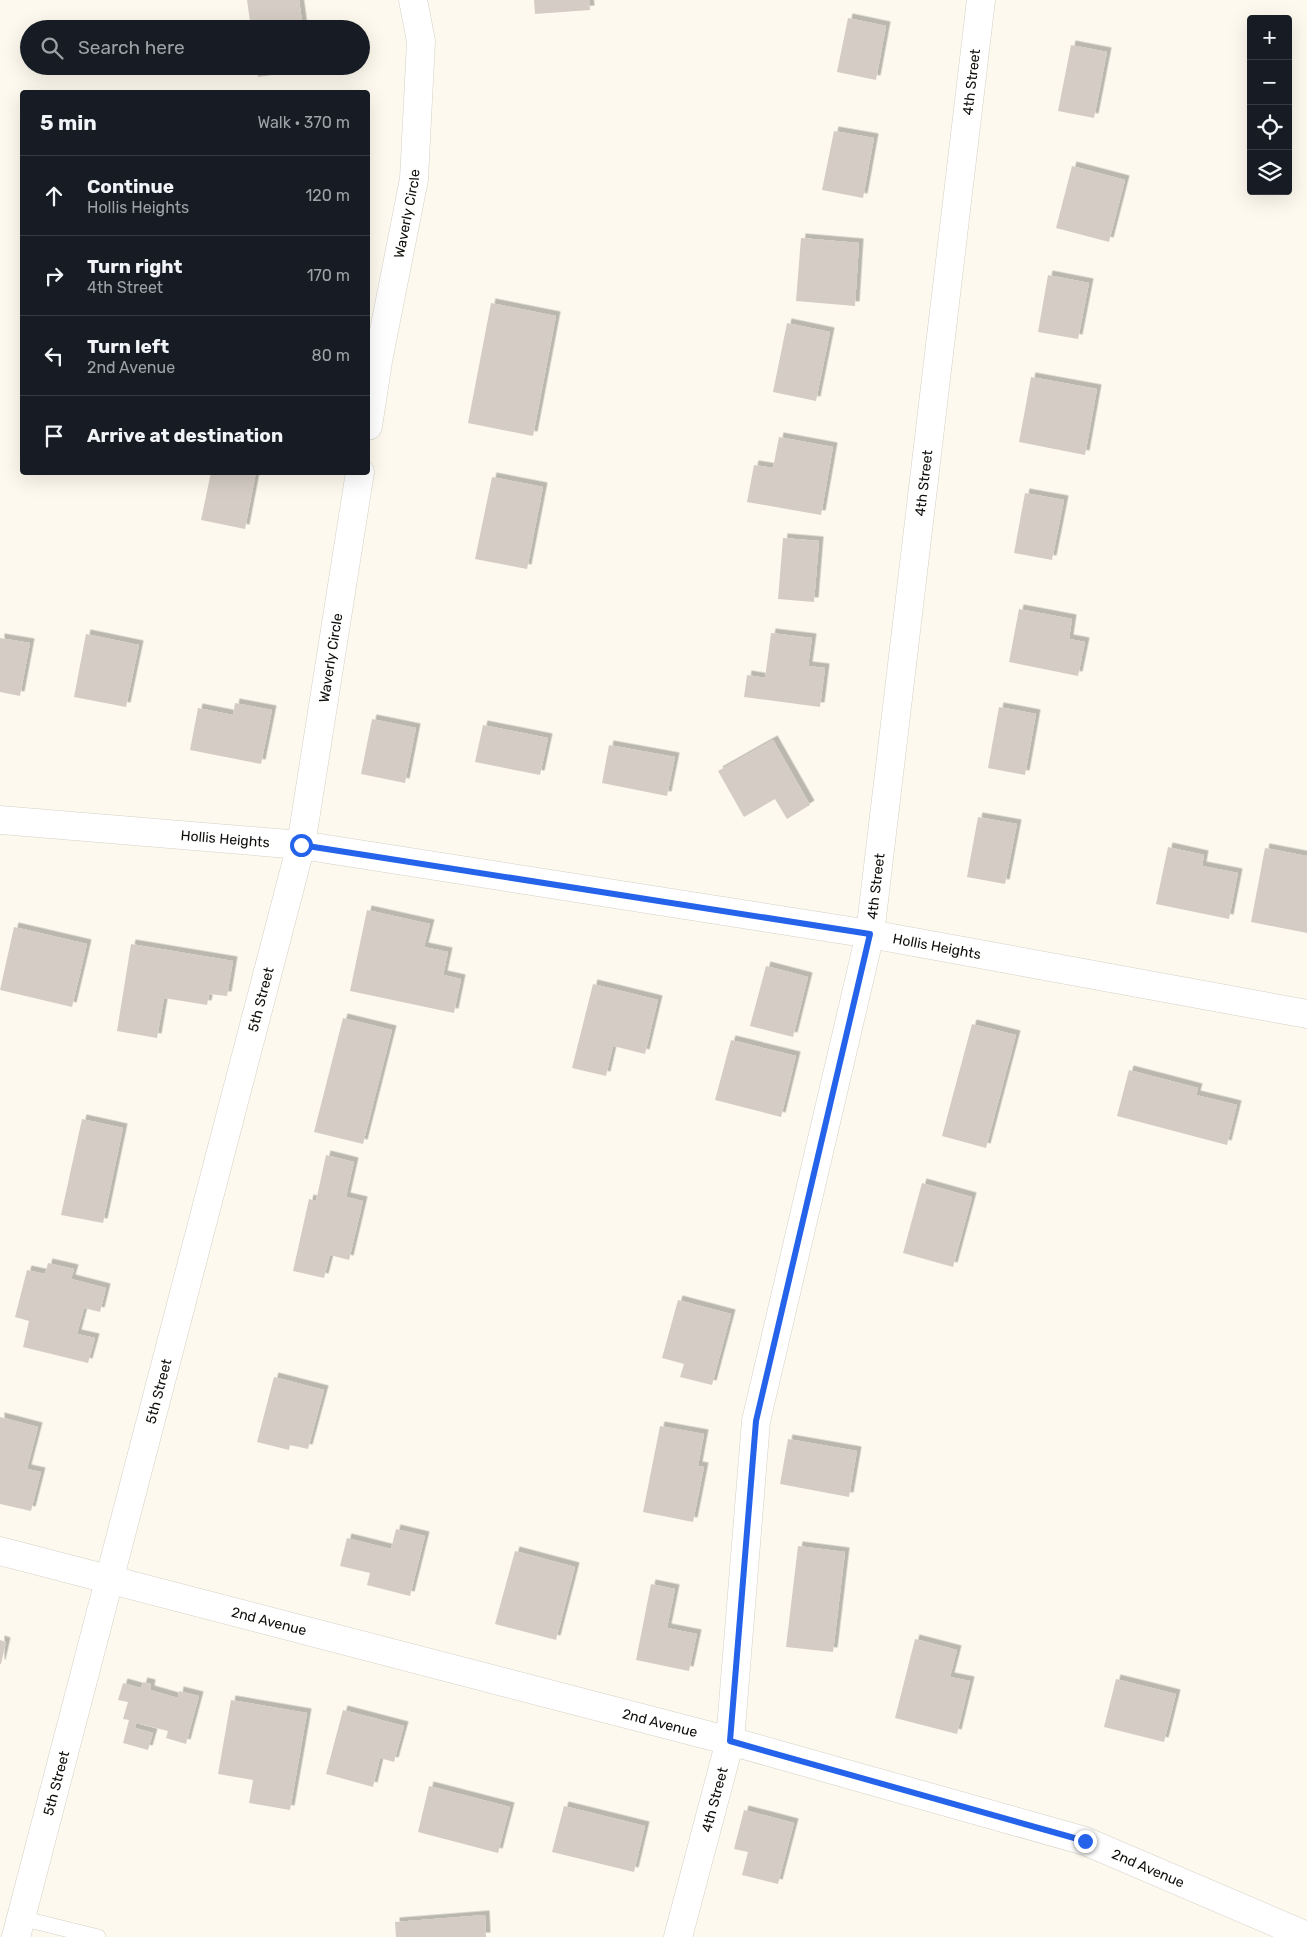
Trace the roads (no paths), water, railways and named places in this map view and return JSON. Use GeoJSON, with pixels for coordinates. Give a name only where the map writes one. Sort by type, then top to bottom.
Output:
{"type":"FeatureCollection","features":[{"type":"Feature","properties":{"kind":"street","name":"Waverly Circle"},"geometry":{"type":"LineString","coordinates":[[370,413],[378,361],[414,179],[421,41],[413,0]]}},
{"type":"Feature","properties":{"kind":"street","name":"4th Street"},"geometry":{"type":"LineString","coordinates":[[678,1937],[730,1741],[756,1421],[870,934],[981,0]]}},
{"type":"Feature","properties":{"kind":"street","name":"Waverly Circle"},"geometry":{"type":"LineString","coordinates":[[301,845],[360,475]]}},
{"type":"Feature","properties":{"kind":"street","name":"Hollis Heights"},"geometry":{"type":"LineString","coordinates":[[0,820],[301,845],[870,934],[1307,1014]]}},
{"type":"Feature","properties":{"kind":"street","name":"5th Street"},"geometry":{"type":"LineString","coordinates":[[18,1927],[301,845]]}},
{"type":"Feature","properties":{"kind":"street","name":"2nd Avenue"},"geometry":{"type":"LineString","coordinates":[[0,1551],[730,1741],[1085,1841],[1307,1936]]}},
{"type":"Feature","properties":{"kind":"lane"},"geometry":{"type":"LineString","coordinates":[[18,1927],[98,1937]]}}]}
